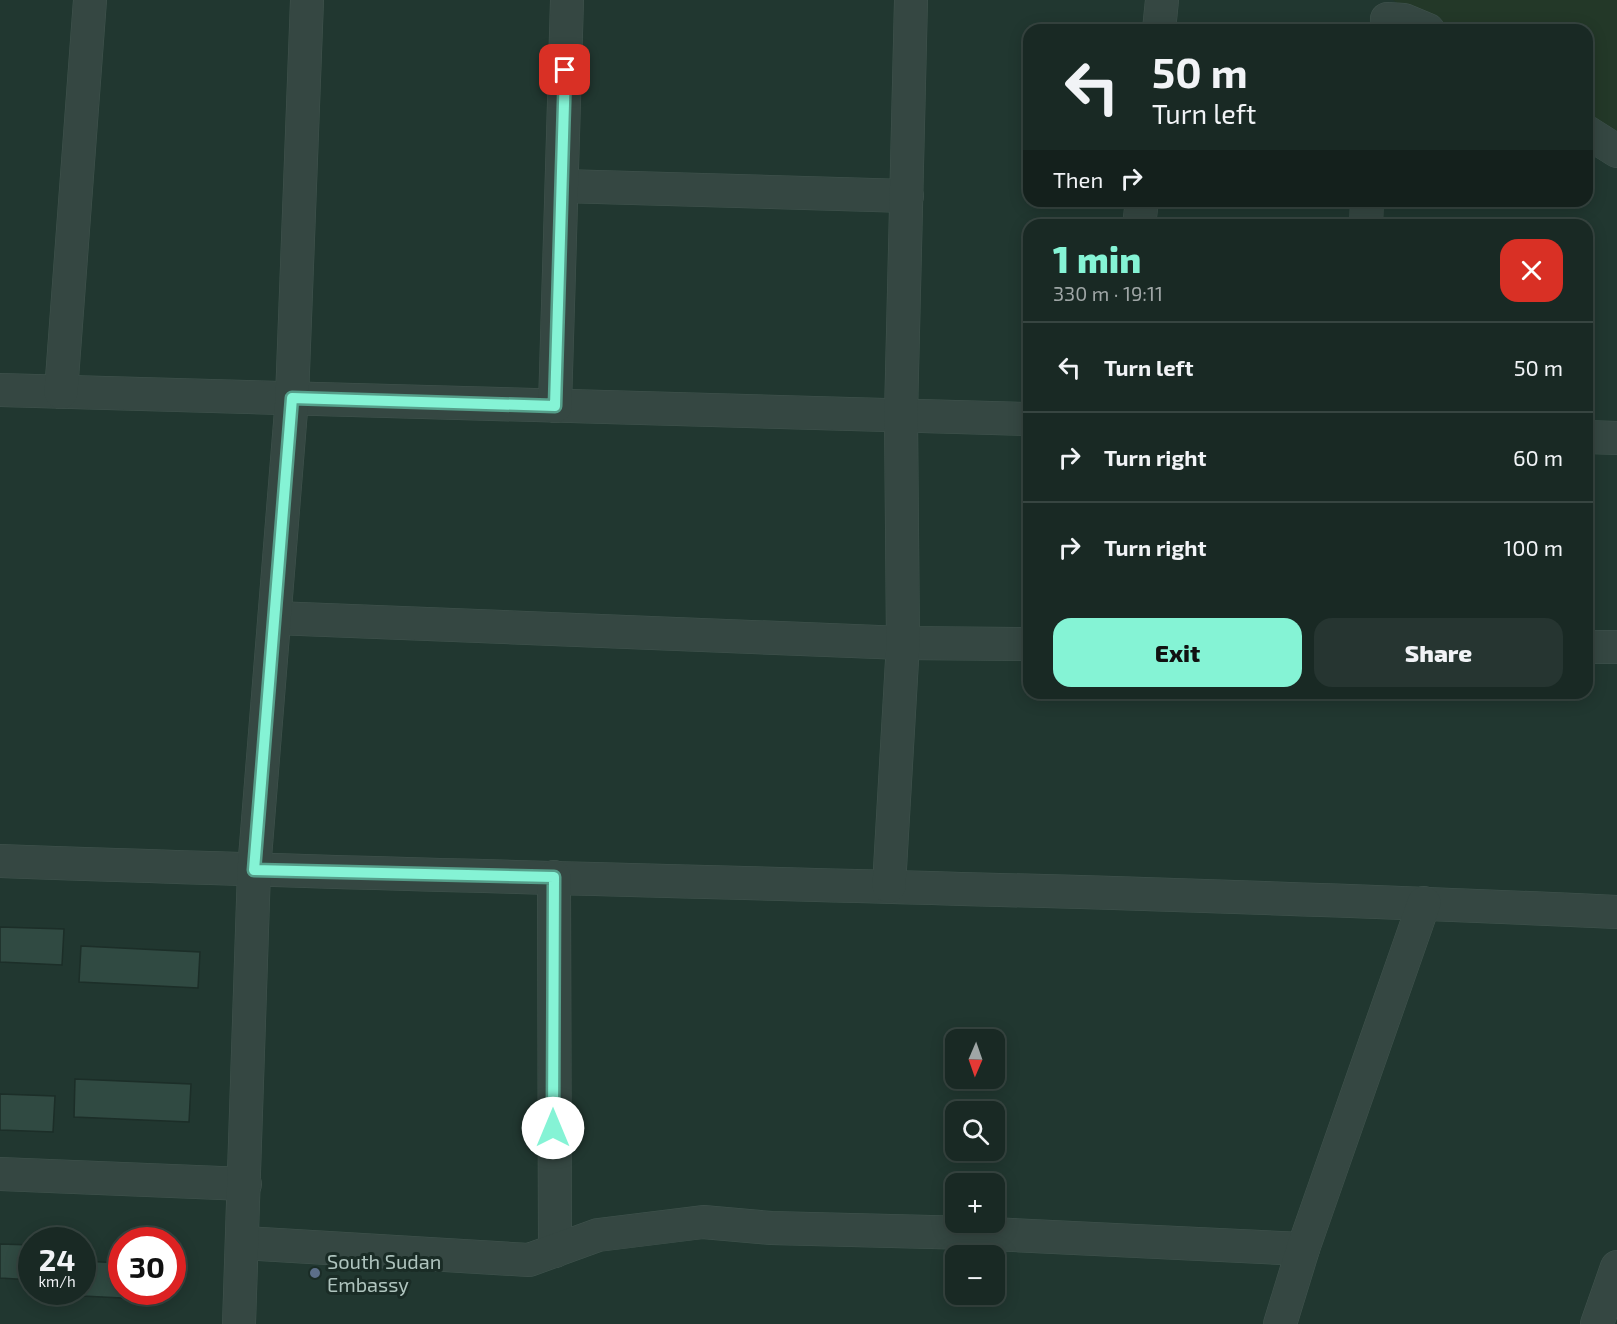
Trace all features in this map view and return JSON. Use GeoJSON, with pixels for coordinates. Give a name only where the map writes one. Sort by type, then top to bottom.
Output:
{"type":"FeatureCollection","features":[{"type":"Feature","properties":{"kind":"street"},"geometry":{"type":"LineString","coordinates":[[61,392],[90,0]]}},
{"type":"Feature","properties":{"kind":"street"},"geometry":{"type":"LineString","coordinates":[[239,1324],[254,870],[292,398],[307,0]]}},
{"type":"Feature","properties":{"kind":"street"},"geometry":{"type":"LineString","coordinates":[[555,406],[567,0]]}},
{"type":"Feature","properties":{"kind":"street"},"geometry":{"type":"LineString","coordinates":[[889,886],[903,643],[901,415],[912,0]]}},
{"type":"Feature","properties":{"kind":"street"},"geometry":{"type":"LineString","coordinates":[[1160,24],[1162,0]]}},
{"type":"Feature","properties":{"kind":"street"},"geometry":{"type":"LineString","coordinates":[[1384,16],[1414,24]]}},
{"type":"Feature","properties":{"kind":"street"},"geometry":{"type":"LineString","coordinates":[[1593,136],[1617,151]]}},
{"type":"Feature","properties":{"kind":"street"},"geometry":{"type":"LineString","coordinates":[[562,186],[907,196]]}},
{"type":"Feature","properties":{"kind":"street"},"geometry":{"type":"LineString","coordinates":[[0,390],[1023,419]]}},
{"type":"Feature","properties":{"kind":"street"},"geometry":{"type":"LineString","coordinates":[[1593,437],[1617,438]]}},
{"type":"Feature","properties":{"kind":"street"},"geometry":{"type":"LineString","coordinates":[[275,618],[903,643],[1023,644]]}},
{"type":"Feature","properties":{"kind":"street"},"geometry":{"type":"LineString","coordinates":[[1593,647],[1617,647]]}},
{"type":"Feature","properties":{"kind":"street"},"geometry":{"type":"LineString","coordinates":[[0,861],[254,870],[889,886],[1424,903],[1617,912]]}},
{"type":"Feature","properties":{"kind":"street"},"geometry":{"type":"LineString","coordinates":[[554,877],[555,1251]]}},
{"type":"Feature","properties":{"kind":"street"},"geometry":{"type":"LineString","coordinates":[[1280,1324],[1303,1249],[1424,903]]}},
{"type":"Feature","properties":{"kind":"street"},"geometry":{"type":"LineString","coordinates":[[0,1174],[245,1184]]}},
{"type":"Feature","properties":{"kind":"street"},"geometry":{"type":"LineString","coordinates":[[243,1243],[529,1260],[598,1235],[703,1222],[771,1228],[971,1233],[1303,1249]]}},
{"type":"Feature","properties":{"kind":"street"},"geometry":{"type":"LineString","coordinates":[[1596,1324],[1617,1267]]}},
{"type":"Feature","properties":{"kind":"green space"},"geometry":{"type":"Polygon","coordinates":[[[1393,0],[1617,0],[1617,161],[1593,143],[1593,24],[1427,24],[1393,0]]]}},
{"type":"Feature","properties":{"kind":"building"},"geometry":{"type":"Polygon","coordinates":[[[0,927],[64,929],[62,965],[0,962],[0,927]]]}},
{"type":"Feature","properties":{"kind":"building"},"geometry":{"type":"Polygon","coordinates":[[[81,946],[200,952],[198,988],[79,982],[81,946]]]}},
{"type":"Feature","properties":{"kind":"building"},"geometry":{"type":"Polygon","coordinates":[[[75,1079],[191,1084],[189,1122],[74,1117],[75,1079]]]}},
{"type":"Feature","properties":{"kind":"building"},"geometry":{"type":"Polygon","coordinates":[[[0,1094],[55,1096],[53,1132],[0,1130],[0,1094]]]}},
{"type":"Feature","properties":{"kind":"building"},"geometry":{"type":"Polygon","coordinates":[[[0,1244],[18,1245],[18,1279],[0,1278],[0,1244]]]}},
{"type":"Feature","properties":{"kind":"building"},"geometry":{"type":"Polygon","coordinates":[[[96,1262],[108,1262],[108,1297],[96,1297],[96,1262]]]}},
{"type":"Feature","properties":{"kind":"place","name":"South Sudan Embassy"},"geometry":{"type":"Point","coordinates":[315,1273]}},
{"type":"Feature","properties":{"kind":"route"},"geometry":{"type":"LineString","coordinates":[[553,1128],[554,877],[254,870],[292,398],[555,406],[565,70]]}}]}
